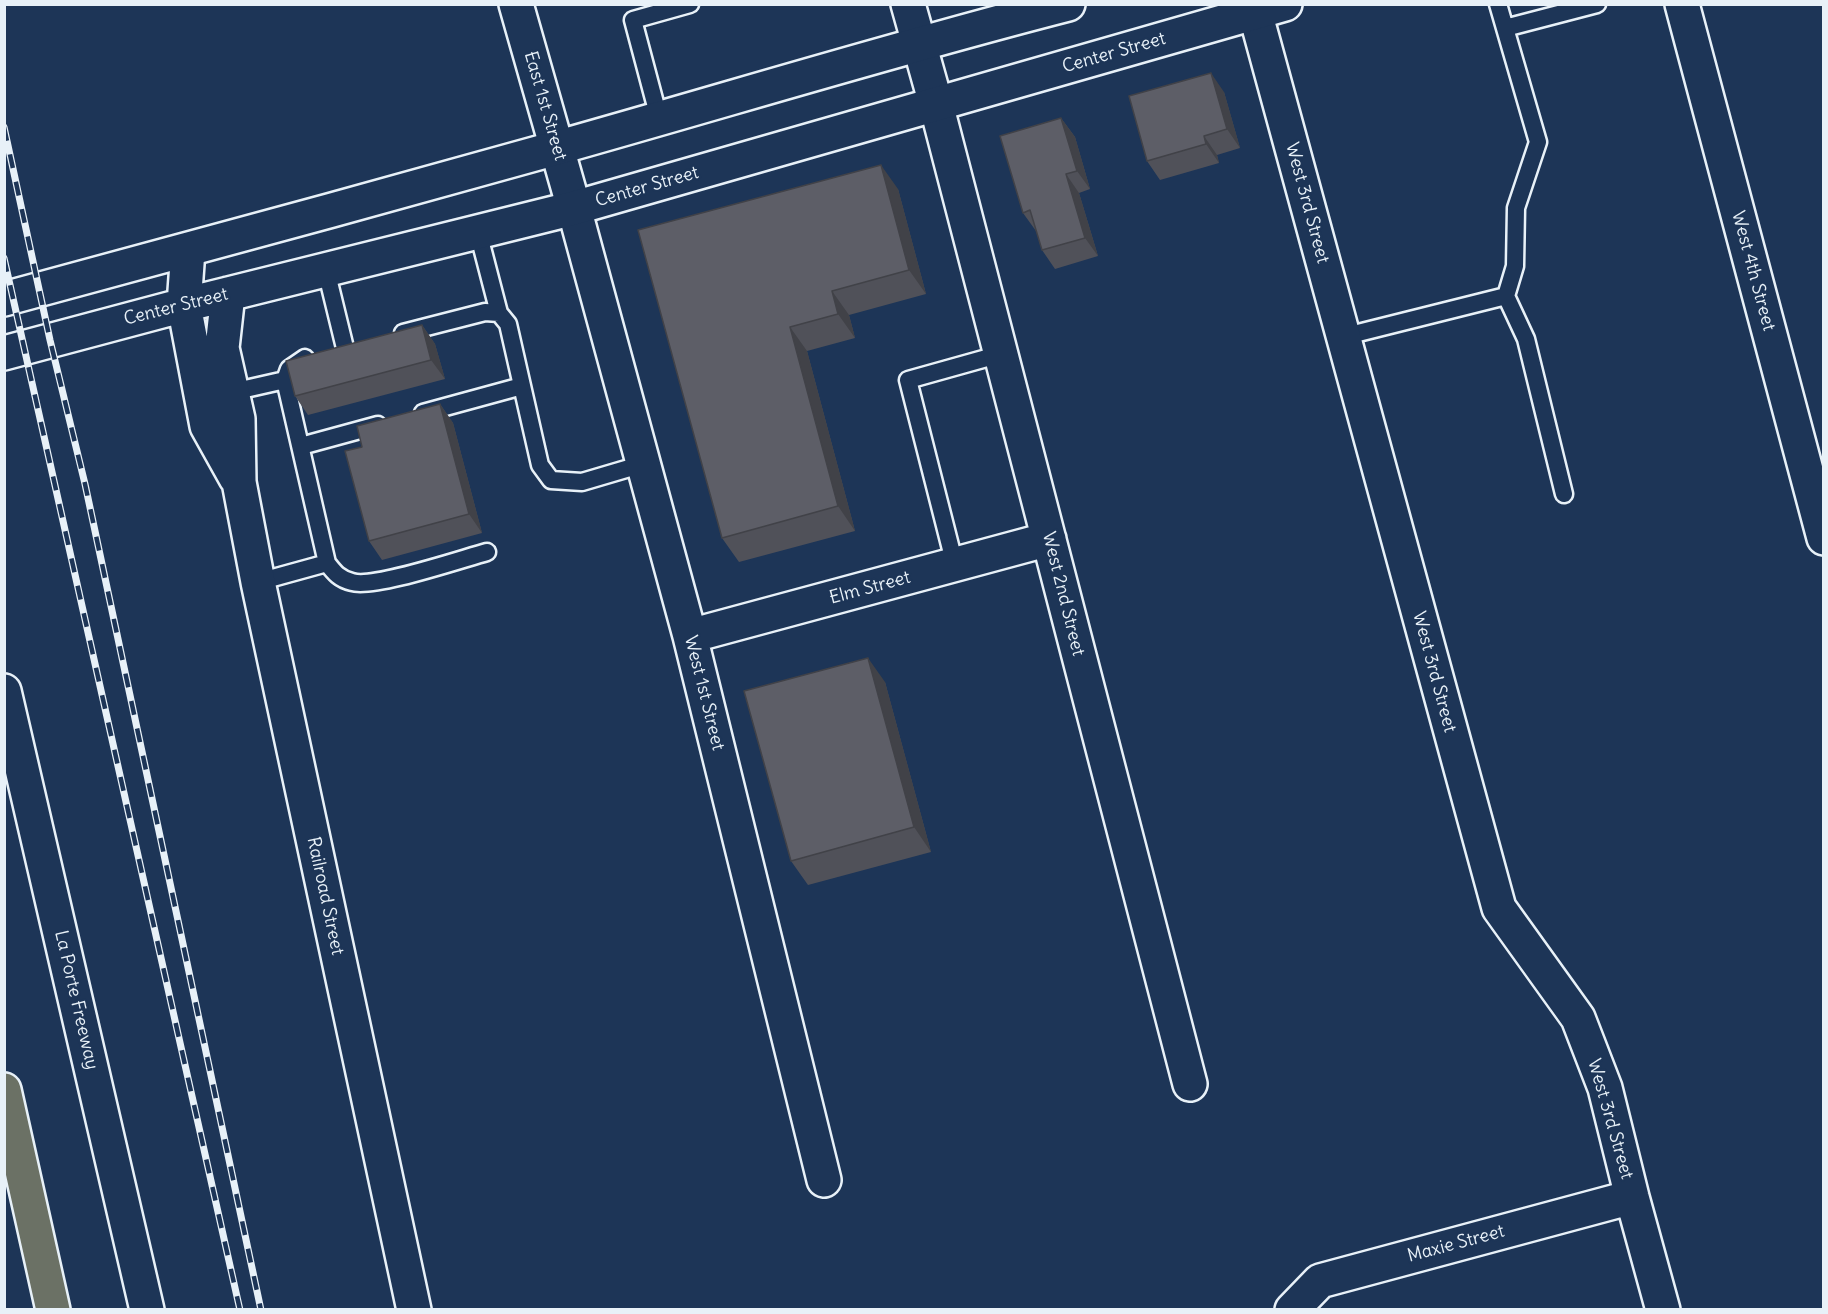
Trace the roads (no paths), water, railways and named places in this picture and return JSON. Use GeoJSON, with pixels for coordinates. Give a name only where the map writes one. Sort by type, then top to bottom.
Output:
{"type":"FeatureCollection","features":[{"type":"Feature","properties":{"kind":"highway"},"geometry":{"type":"LineString","coordinates":[[4,1090],[53,1310]]}},
{"type":"Feature","properties":{"kind":"street","name":"East 1st Street"},"geometry":{"type":"LineString","coordinates":[[516,4],[574,208]]}},
{"type":"Feature","properties":{"kind":"street","name":"West 2nd Street"},"geometry":{"type":"LineString","coordinates":[[908,4],[936,104],[1190,1084]]}},
{"type":"Feature","properties":{"kind":"street"},"geometry":{"type":"LineString","coordinates":[[4,298],[188,250],[556,148],[919,43],[990,15],[1068,4]]}},
{"type":"Feature","properties":{"kind":"street","name":"West 4th Street"},"geometry":{"type":"LineString","coordinates":[[1682,4],[1824,538]]}},
{"type":"Feature","properties":{"kind":"street","name":"Center Street"},"geometry":{"type":"LineString","coordinates":[[4,352],[574,208],[1266,7]]}},
{"type":"Feature","properties":{"kind":"street","name":"West 3rd Street"},"geometry":{"type":"LineString","coordinates":[[1266,7],[1342,337],[1499,908],[1578,1018],[1605,1088],[1663,1310]]}},
{"type":"Feature","properties":{"kind":"street","name":"West 1st Street"},"geometry":{"type":"LineString","coordinates":[[574,208],[690,636],[824,1180]]}},
{"type":"Feature","properties":{"kind":"street","name":"Railroad Street"},"geometry":{"type":"LineString","coordinates":[[188,250],[184,305],[207,426],[239,482]]}},
{"type":"Feature","properties":{"kind":"street","name":"Railroad Street"},"geometry":{"type":"LineString","coordinates":[[228,294],[222,348],[238,419],[239,482],[258,582],[414,1310]]}},
{"type":"Feature","properties":{"kind":"street","name":"Elm Street"},"geometry":{"type":"LineString","coordinates":[[690,636],[1049,539]]}},
{"type":"Feature","properties":{"kind":"street","name":"La Porte Freeway"},"geometry":{"type":"LineString","coordinates":[[4,691],[147,1310]]}},
{"type":"Feature","properties":{"kind":"street","name":"Maxie Street"},"geometry":{"type":"LineString","coordinates":[[1292,1310],[1320,1281],[1632,1197]]}},
{"type":"Feature","properties":{"kind":"lane"},"geometry":{"type":"LineString","coordinates":[[659,118],[633,20],[690,4]]}},
{"type":"Feature","properties":{"kind":"lane"},"geometry":{"type":"LineString","coordinates":[[1498,4],[1538,142],[1516,208],[1515,266],[1506,296],[1526,339],[1564,494]]}},
{"type":"Feature","properties":{"kind":"lane"},"geometry":{"type":"LineString","coordinates":[[1505,28],[1597,4]]}},
{"type":"Feature","properties":{"kind":"lane"},"geometry":{"type":"LineString","coordinates":[[478,232],[499,313],[508,324],[540,465],[551,480],[582,482],[643,464]]}},
{"type":"Feature","properties":{"kind":"lane"},"geometry":{"type":"LineString","coordinates":[[326,270],[350,347],[307,357],[289,369],[285,380],[327,562],[336,576],[353,583],[374,584],[487,552]]}},
{"type":"Feature","properties":{"kind":"lane"},"geometry":{"type":"LineString","coordinates":[[1342,337],[1506,296]]}},
{"type":"Feature","properties":{"kind":"lane"},"geometry":{"type":"LineString","coordinates":[[388,337],[485,312],[499,313]]}},
{"type":"Feature","properties":{"kind":"lane"},"geometry":{"type":"LineString","coordinates":[[955,565],[908,381],[1001,354]]}},
{"type":"Feature","properties":{"kind":"lane"},"geometry":{"type":"LineString","coordinates":[[232,392],[285,380]]}},
{"type":"Feature","properties":{"kind":"lane"},"geometry":{"type":"LineString","coordinates":[[411,416],[522,386]]}},
{"type":"Feature","properties":{"kind":"lane"},"geometry":{"type":"LineString","coordinates":[[301,446],[389,422]]}},
{"type":"Feature","properties":{"kind":"lane"},"geometry":{"type":"LineString","coordinates":[[258,582],[327,562]]}},
{"type":"Feature","properties":{"kind":"railway"},"geometry":{"type":"LineString","coordinates":[[4,127],[50,340],[85,484],[261,1310]]}},
{"type":"Feature","properties":{"kind":"railway"},"geometry":{"type":"LineString","coordinates":[[4,258],[240,1310]]}}]}
